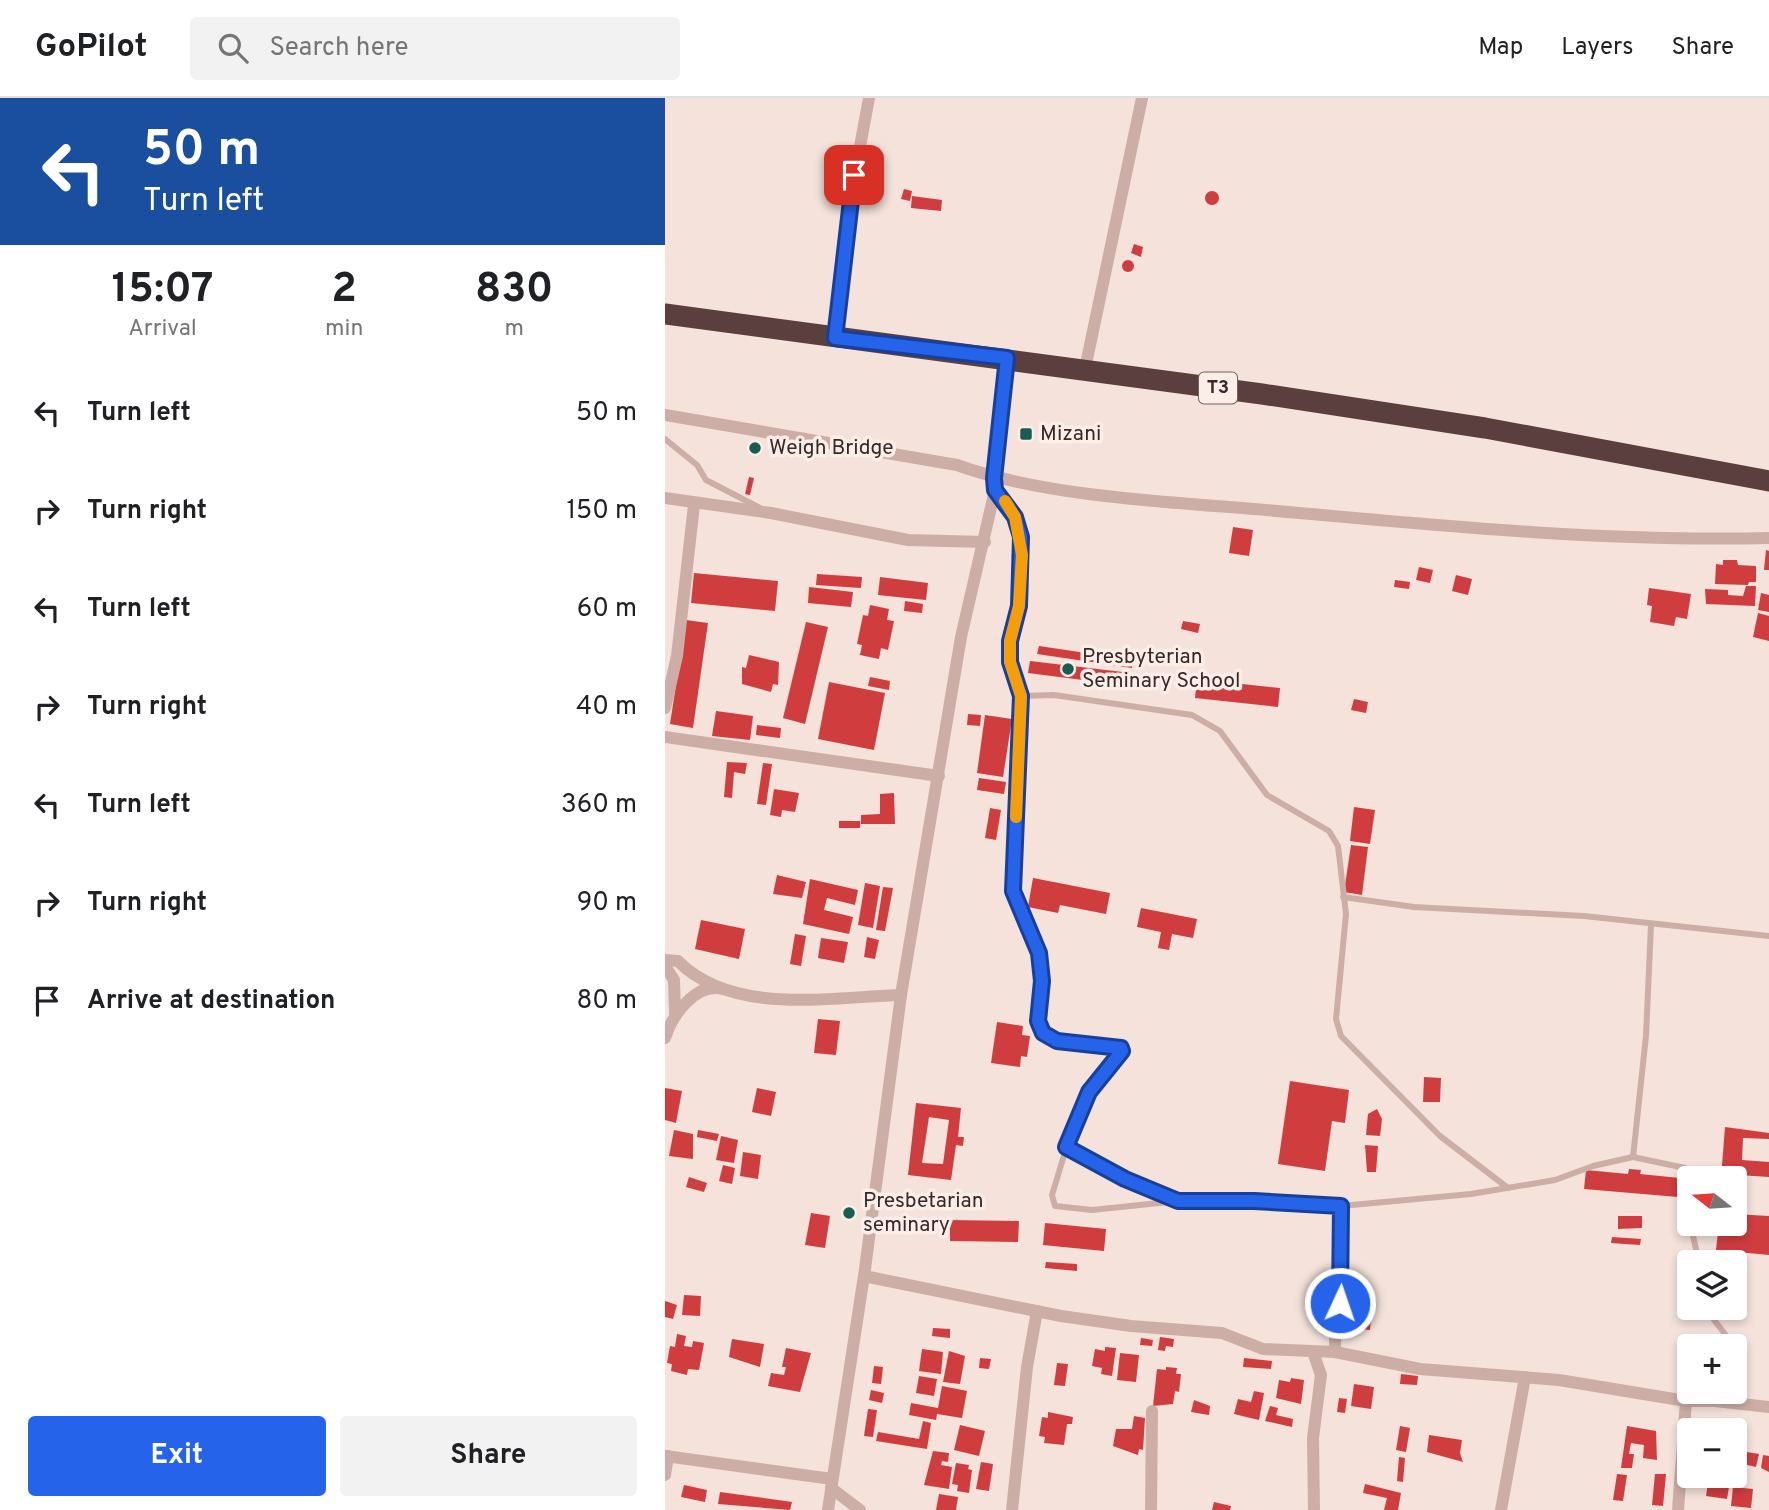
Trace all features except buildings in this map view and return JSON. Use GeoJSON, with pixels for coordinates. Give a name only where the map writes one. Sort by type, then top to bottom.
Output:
{"type":"FeatureCollection","features":[{"type":"Feature","properties":{"kind":"highway","name":"T3"},"geometry":{"type":"LineString","coordinates":[[665,314],[835,338],[1007,358],[1485,429],[1769,481]]}},
{"type":"Feature","properties":{"kind":"street"},"geometry":{"type":"LineString","coordinates":[[835,338],[849,206],[869,98]]}},
{"type":"Feature","properties":{"kind":"street"},"geometry":{"type":"LineString","coordinates":[[1085,369],[1142,98]]}},
{"type":"Feature","properties":{"kind":"street"},"geometry":{"type":"LineString","coordinates":[[828,1510],[864,1276],[901,995],[961,637],[985,542],[995,484],[1007,358]]}},
{"type":"Feature","properties":{"kind":"street"},"geometry":{"type":"LineString","coordinates":[[665,415],[957,465],[995,484],[1454,528],[1702,540],[1769,538]]}},
{"type":"Feature","properties":{"kind":"street"},"geometry":{"type":"LineString","coordinates":[[665,498],[694,505],[771,513],[908,540],[985,542]]}},
{"type":"Feature","properties":{"kind":"street"},"geometry":{"type":"LineString","coordinates":[[665,708],[678,643],[694,505]]}},
{"type":"Feature","properties":{"kind":"street"},"geometry":{"type":"LineString","coordinates":[[665,737],[939,776]]}},
{"type":"Feature","properties":{"kind":"street"},"geometry":{"type":"LineString","coordinates":[[665,960],[678,961],[694,977],[746,995]]}},
{"type":"Feature","properties":{"kind":"street"},"geometry":{"type":"LineString","coordinates":[[665,966],[674,980],[675,1013],[665,1038]]}},
{"type":"Feature","properties":{"kind":"street"},"geometry":{"type":"LineString","coordinates":[[675,1013],[701,993],[717,987],[773,999],[901,995]]}},
{"type":"Feature","properties":{"kind":"street"},"geometry":{"type":"LineString","coordinates":[[1335,1352],[1335,1329],[1342,1291],[1341,1206]]}},
{"type":"Feature","properties":{"kind":"street"},"geometry":{"type":"LineString","coordinates":[[864,1276],[1037,1311],[1131,1326],[1222,1333],[1263,1349],[1335,1352],[1420,1369],[1525,1377],[1677,1400]]}},
{"type":"Feature","properties":{"kind":"street"},"geometry":{"type":"LineString","coordinates":[[1012,1510],[1028,1357],[1037,1311]]}},
{"type":"Feature","properties":{"kind":"street"},"geometry":{"type":"LineString","coordinates":[[1313,1352],[1321,1375],[1313,1438],[1314,1510]]}},
{"type":"Feature","properties":{"kind":"street"},"geometry":{"type":"LineString","coordinates":[[1501,1510],[1525,1377]]}},
{"type":"Feature","properties":{"kind":"street"},"geometry":{"type":"LineString","coordinates":[[1747,1402],[1769,1407]]}},
{"type":"Feature","properties":{"kind":"street"},"geometry":{"type":"LineString","coordinates":[[1678,1510],[1686,1404]]}},
{"type":"Feature","properties":{"kind":"street"},"geometry":{"type":"LineString","coordinates":[[1151,1510],[1152,1410]]}},
{"type":"Feature","properties":{"kind":"street"},"geometry":{"type":"LineString","coordinates":[[665,1475],[667,1456],[832,1484],[860,1510]]}},
{"type":"Feature","properties":{"kind":"lane"},"geometry":{"type":"LineString","coordinates":[[665,439],[697,465],[712,485],[736,493],[771,513]]}},
{"type":"Feature","properties":{"kind":"lane"},"geometry":{"type":"LineString","coordinates":[[995,484],[1015,517],[1021,537],[1019,606],[1010,641],[1010,662],[1021,696],[1013,891],[1039,953],[1042,981],[1038,1021],[1043,1033],[1057,1041],[1121,1048],[1122,1051],[1089,1092],[1066,1147],[1051,1202],[1055,1206],[1092,1210],[1125,1209],[1178,1201],[1254,1201],[1341,1206],[1508,1188],[1555,1180],[1593,1166],[1633,1157],[1677,1166]]}},
{"type":"Feature","properties":{"kind":"lane"},"geometry":{"type":"LineString","coordinates":[[1021,696],[1054,695],[1192,715],[1220,731],[1267,796],[1322,826],[1335,839],[1346,915],[1335,1019],[1341,1036],[1440,1136],[1508,1188]]}},
{"type":"Feature","properties":{"kind":"lane"},"geometry":{"type":"LineString","coordinates":[[1343,897],[1414,907],[1584,915],[1651,925],[1769,936]]}},
{"type":"Feature","properties":{"kind":"lane"},"geometry":{"type":"LineString","coordinates":[[1633,1157],[1646,1036],[1651,925]]}},
{"type":"Feature","properties":{"kind":"lane"},"geometry":{"type":"LineString","coordinates":[[1066,1147],[1125,1179],[1178,1201]]}},
{"type":"Feature","properties":{"kind":"lane"},"geometry":{"type":"LineString","coordinates":[[1714,1320],[1725,1334]]}},
{"type":"Feature","properties":{"kind":"slow traffic"},"geometry":{"type":"LineString","coordinates":[[1005,501],[1015,517],[1021,537],[1022,555],[1019,606],[1010,641],[1010,662],[1021,696],[1016,817]]}},
{"type":"Feature","properties":{"kind":"place","name":"Mizani"},"geometry":{"type":"Point","coordinates":[1026,434]}},
{"type":"Feature","properties":{"kind":"place","name":"Weigh Bridge"},"geometry":{"type":"Point","coordinates":[755,448]}},
{"type":"Feature","properties":{"kind":"place","name":"Presbyterian Seminary School"},"geometry":{"type":"Point","coordinates":[1068,669]}},
{"type":"Feature","properties":{"kind":"place","name":"Presbetarian seminary"},"geometry":{"type":"Point","coordinates":[849,1213]}},
{"type":"Feature","properties":{"kind":"route"},"geometry":{"type":"LineString","coordinates":[[854,175],[835,338],[1007,358],[994,478],[995,490],[1015,517],[1021,537],[1022,555],[1019,606],[1010,641],[1010,662],[1021,696],[1013,891],[1039,953],[1042,981],[1038,1021],[1043,1033],[1057,1041],[1121,1048],[1122,1051],[1122,1056],[1106,1070],[1089,1092],[1075,1119],[1066,1147],[1125,1179],[1163,1192],[1178,1201],[1254,1201],[1341,1206],[1343,1241],[1340,1303]]}}]}
